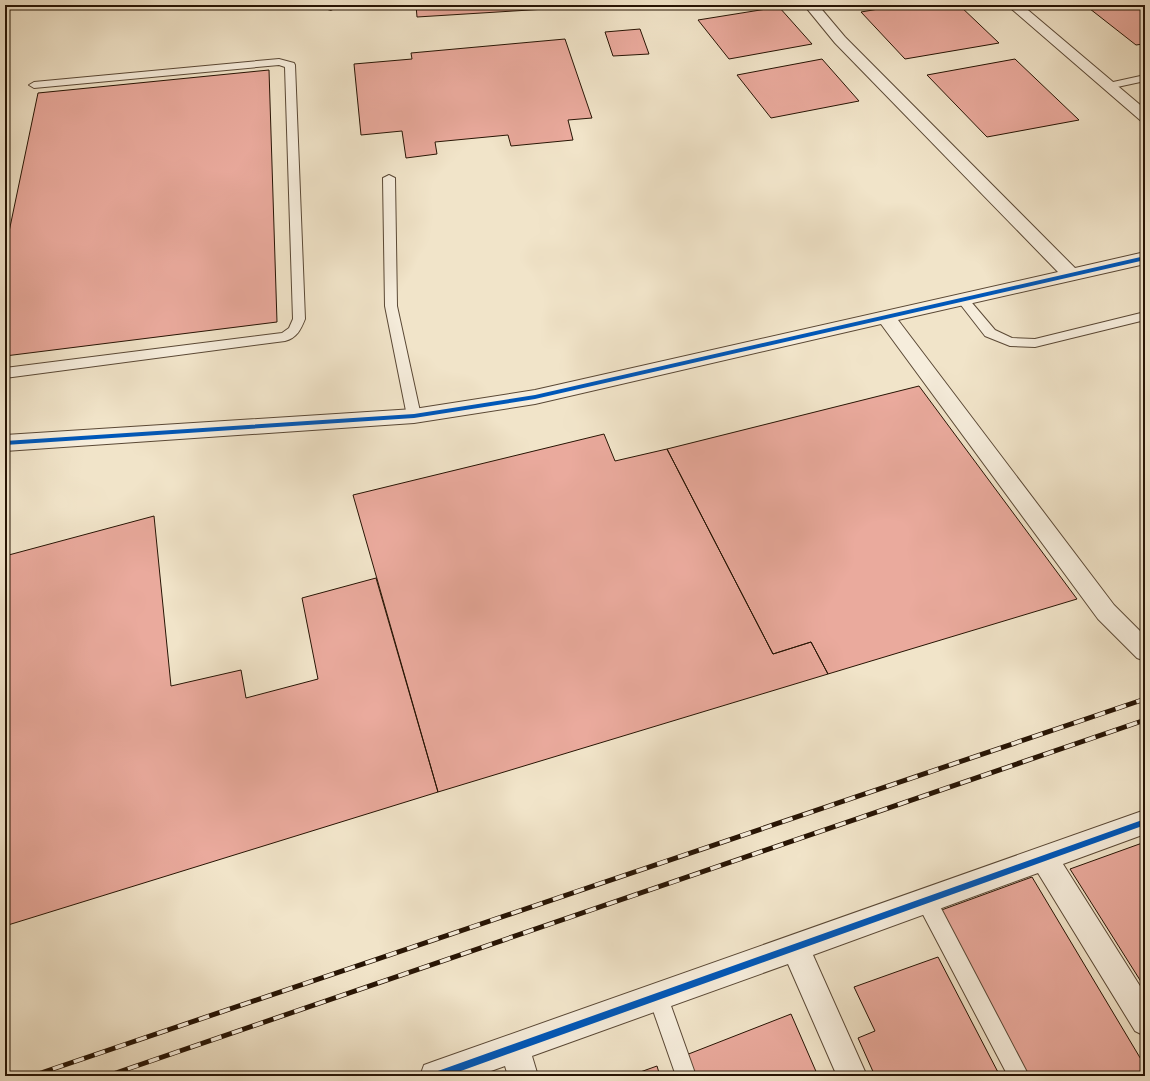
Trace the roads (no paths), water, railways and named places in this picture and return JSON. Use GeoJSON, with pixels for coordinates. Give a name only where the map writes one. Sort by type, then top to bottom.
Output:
{"type":"FeatureCollection","features":[{"type":"Feature","properties":{"kind":"street"},"geometry":{"type":"LineString","coordinates":[[812,5],[840,40],[1071,275]]}},
{"type":"Feature","properties":{"kind":"street"},"geometry":{"type":"LineString","coordinates":[[1014,5],[1145,117]]}},
{"type":"Feature","properties":{"kind":"street"},"geometry":{"type":"LineString","coordinates":[[5,443],[414,416],[535,397],[1145,258]]}},
{"type":"Feature","properties":{"kind":"street"},"geometry":{"type":"LineString","coordinates":[[886,318],[1106,612],[1145,651]]}},
{"type":"Feature","properties":{"kind":"street"},"geometry":{"type":"LineString","coordinates":[[436,1076],[1145,822]]}},
{"type":"Feature","properties":{"kind":"street"},"geometry":{"type":"LineString","coordinates":[[1044,858],[1145,1021]]}},
{"type":"Feature","properties":{"kind":"street"},"geometry":{"type":"LineString","coordinates":[[795,947],[852,1076]]}},
{"type":"Feature","properties":{"kind":"street"},"geometry":{"type":"LineString","coordinates":[[515,1048],[523,1076]]}},
{"type":"Feature","properties":{"kind":"lane"},"geometry":{"type":"LineString","coordinates":[[5,373],[285,337],[294,330],[299,320],[290,65],[279,62],[34,85]]}},
{"type":"Feature","properties":{"kind":"lane"},"geometry":{"type":"LineString","coordinates":[[1108,86],[1145,78]]}},
{"type":"Feature","properties":{"kind":"lane"},"geometry":{"type":"LineString","coordinates":[[389,178],[391,306],[414,416]]}},
{"type":"Feature","properties":{"kind":"lane"},"geometry":{"type":"LineString","coordinates":[[963,300],[990,333],[1010,342],[1035,343],[1145,316]]}},
{"type":"Feature","properties":{"kind":"lane"},"geometry":{"type":"LineString","coordinates":[[926,900],[1019,1076]]}},
{"type":"Feature","properties":{"kind":"lane"},"geometry":{"type":"LineString","coordinates":[[658,996],[686,1076]]}},
{"type":"Feature","properties":{"kind":"railway"},"geometry":{"type":"LineString","coordinates":[[32,1076],[1145,699]]}},
{"type":"Feature","properties":{"kind":"railway"},"geometry":{"type":"LineString","coordinates":[[107,1076],[1145,720]]}}]}
